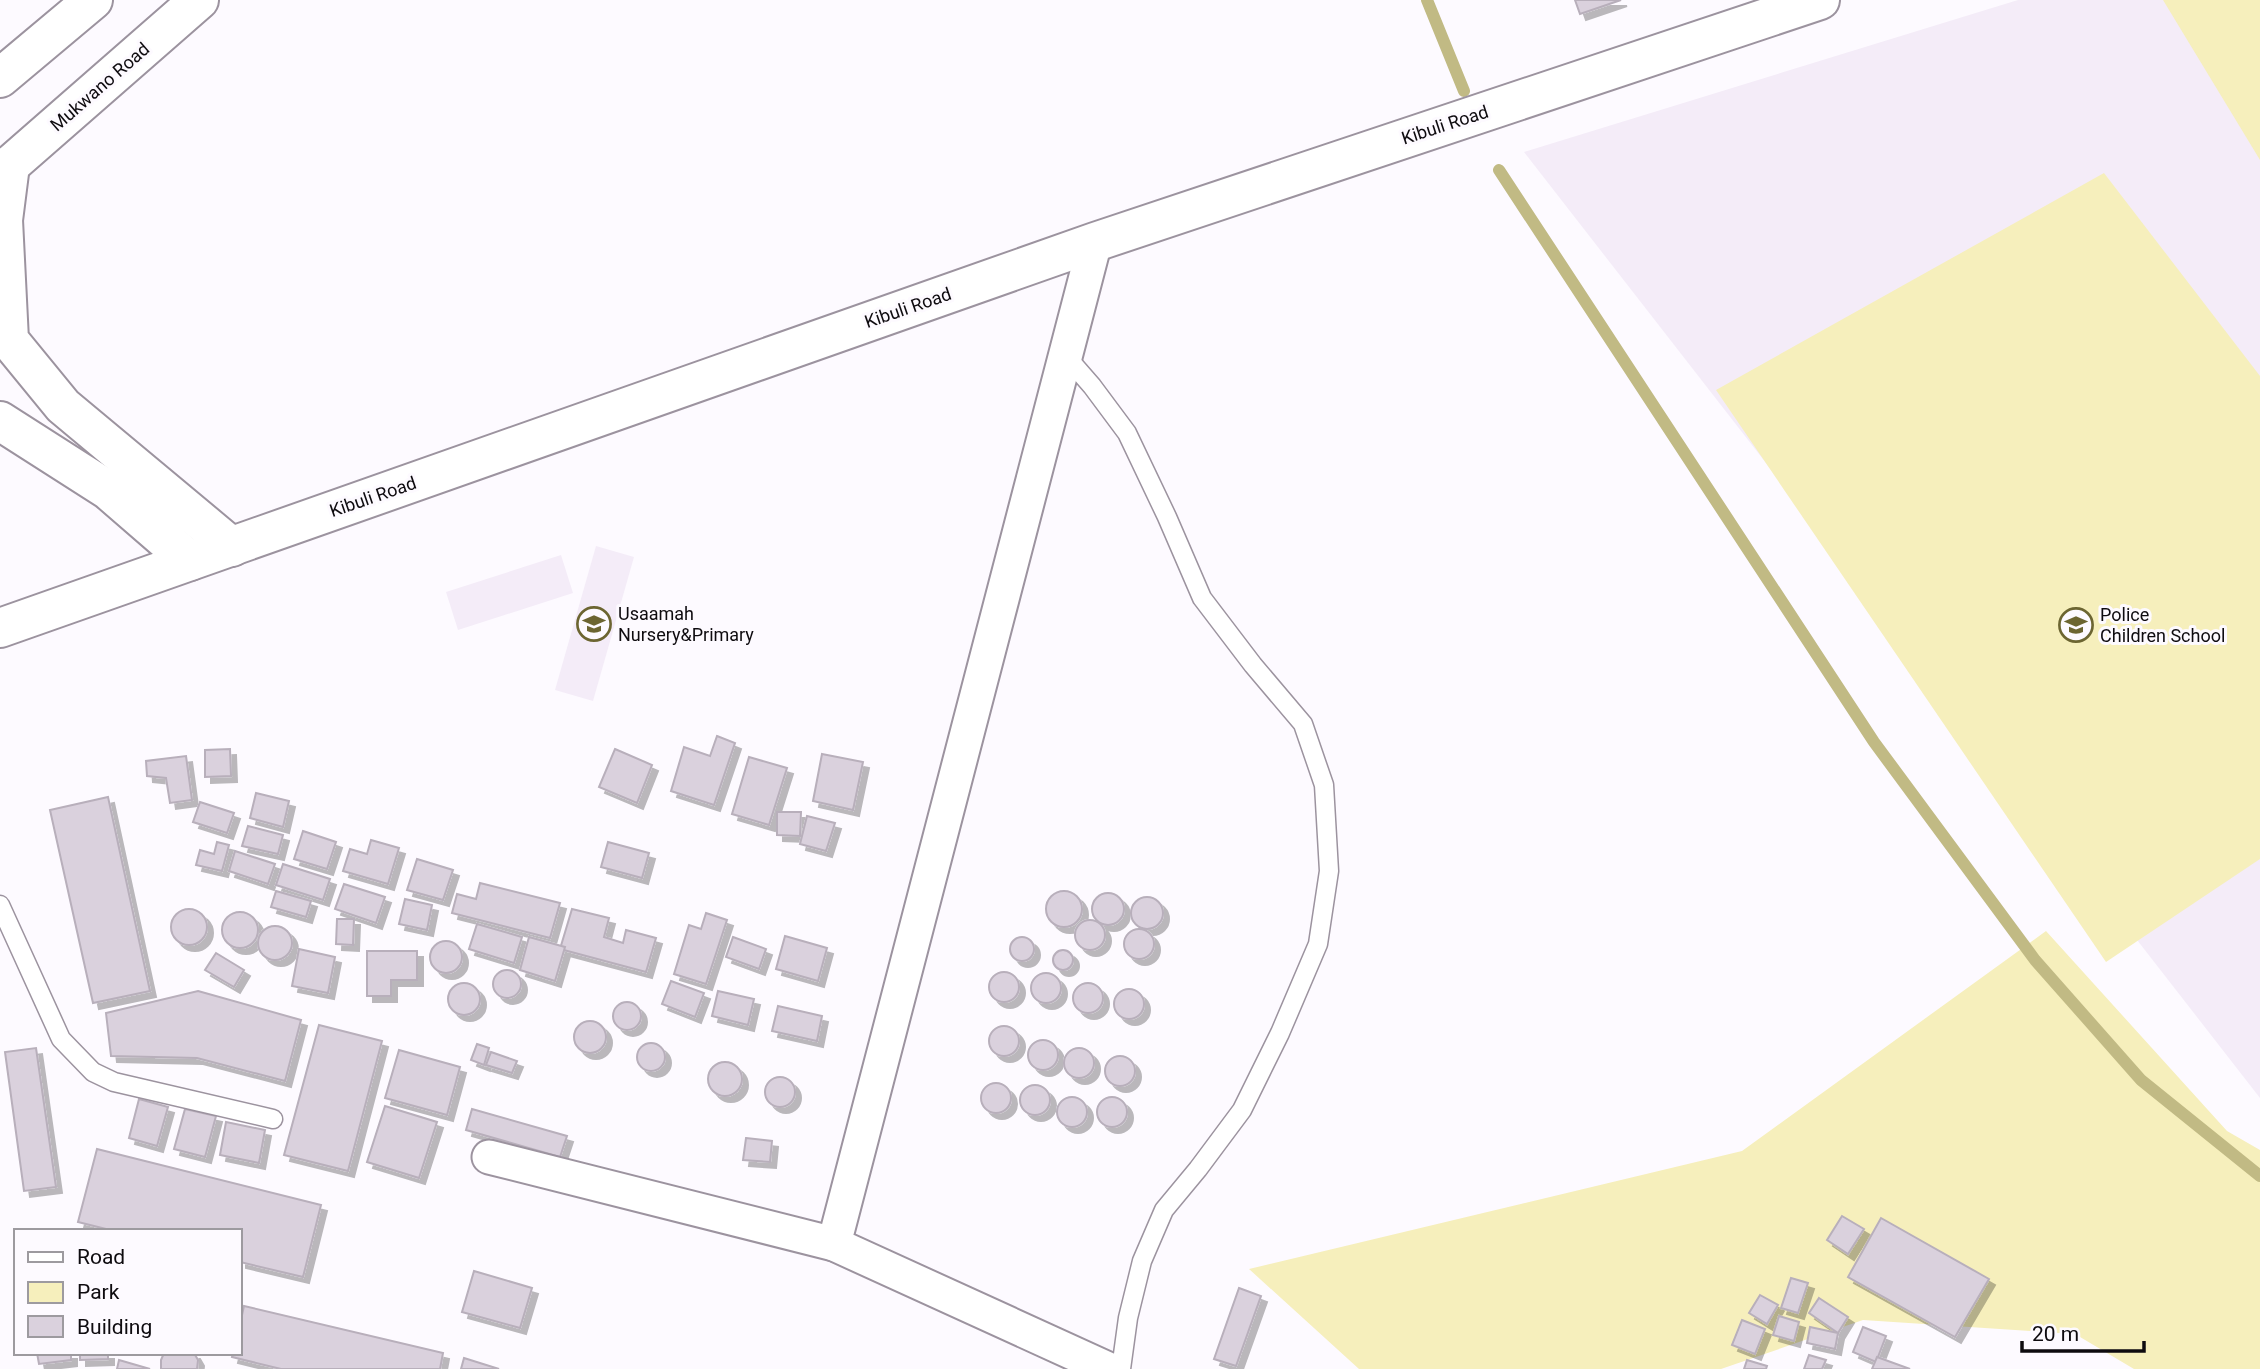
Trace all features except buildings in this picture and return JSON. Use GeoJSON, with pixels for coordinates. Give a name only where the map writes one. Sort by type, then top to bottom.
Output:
{"type":"FeatureCollection","features":[{"type":"Feature","properties":{"kind":"main road"},"geometry":{"type":"LineString","coordinates":[[0,78],[93,0]]}},
{"type":"Feature","properties":{"kind":"main road","name":"Mukwano Road"},"geometry":{"type":"LineString","coordinates":[[5,169],[199,0]]}},
{"type":"Feature","properties":{"kind":"main road","name":"Kibuli Road"},"geometry":{"type":"LineString","coordinates":[[0,628],[1095,242],[1820,0]]}},
{"type":"Feature","properties":{"kind":"main road"},"geometry":{"type":"LineString","coordinates":[[5,169],[2,220],[9,340],[63,405],[232,547]]}},
{"type":"Feature","properties":{"kind":"main road"},"geometry":{"type":"LineString","coordinates":[[0,421],[108,490],[190,561]]}},
{"type":"Feature","properties":{"kind":"street"},"geometry":{"type":"LineString","coordinates":[[834,1244],[1095,242]]}},
{"type":"Feature","properties":{"kind":"street"},"geometry":{"type":"LineString","coordinates":[[489,1157],[834,1244],[1108,1369]]}},
{"type":"Feature","properties":{"kind":"lane"},"geometry":{"type":"LineString","coordinates":[[1065,355],[1127,433],[1202,598],[1303,723],[1324,785],[1329,871],[1318,944],[1274,1044],[1242,1110],[1164,1210],[1142,1261],[1128,1318],[1121,1369]]}},
{"type":"Feature","properties":{"kind":"lane"},"geometry":{"type":"LineString","coordinates":[[0,905],[61,1039],[93,1072],[114,1082],[273,1119]]}},
{"type":"Feature","properties":{"kind":"shaded area","name":"Police Children School"},"geometry":{"type":"Polygon","coordinates":[[[2018,0],[2260,0],[2260,1098],[1524,152],[2018,0]]]}},
{"type":"Feature","properties":{"kind":"shaded area","name":"Usaamah Nursery&Primary"},"geometry":{"type":"Polygon","coordinates":[[[596,546],[634,557],[593,701],[555,690],[596,546]]]}},
{"type":"Feature","properties":{"kind":"shaded area"},"geometry":{"type":"Polygon","coordinates":[[[561,555],[573,593],[458,630],[446,592],[561,555]]]}},
{"type":"Feature","properties":{"kind":"green space"},"geometry":{"type":"Polygon","coordinates":[[[2163,0],[2260,0],[2260,160],[2163,0]]]}},
{"type":"Feature","properties":{"kind":"green space"},"geometry":{"type":"Polygon","coordinates":[[[2104,173],[2260,376],[2260,859],[2106,962],[1716,390],[2104,173]]]}},
{"type":"Feature","properties":{"kind":"green space"},"geometry":{"type":"Polygon","coordinates":[[[2046,931],[2227,1131],[2260,1150],[2260,1369],[2134,1369],[2075,1334],[1863,1320],[1721,1369],[1359,1369],[1249,1269],[1742,1151],[2046,931]]]}},
{"type":"Feature","properties":{"kind":"waterway"},"geometry":{"type":"LineString","coordinates":[[1427,0],[1464,91]]}},
{"type":"Feature","properties":{"kind":"waterway"},"geometry":{"type":"LineString","coordinates":[[1499,170],[1874,742],[2035,960],[2141,1080],[2260,1176]]}},
{"type":"Feature","properties":{"kind":"place","name":"Usaamah Nursery&Primary"},"geometry":{"type":"Point","coordinates":[594,624]}},
{"type":"Feature","properties":{"kind":"place","name":"Police Children School"},"geometry":{"type":"Point","coordinates":[2076,625]}}]}
